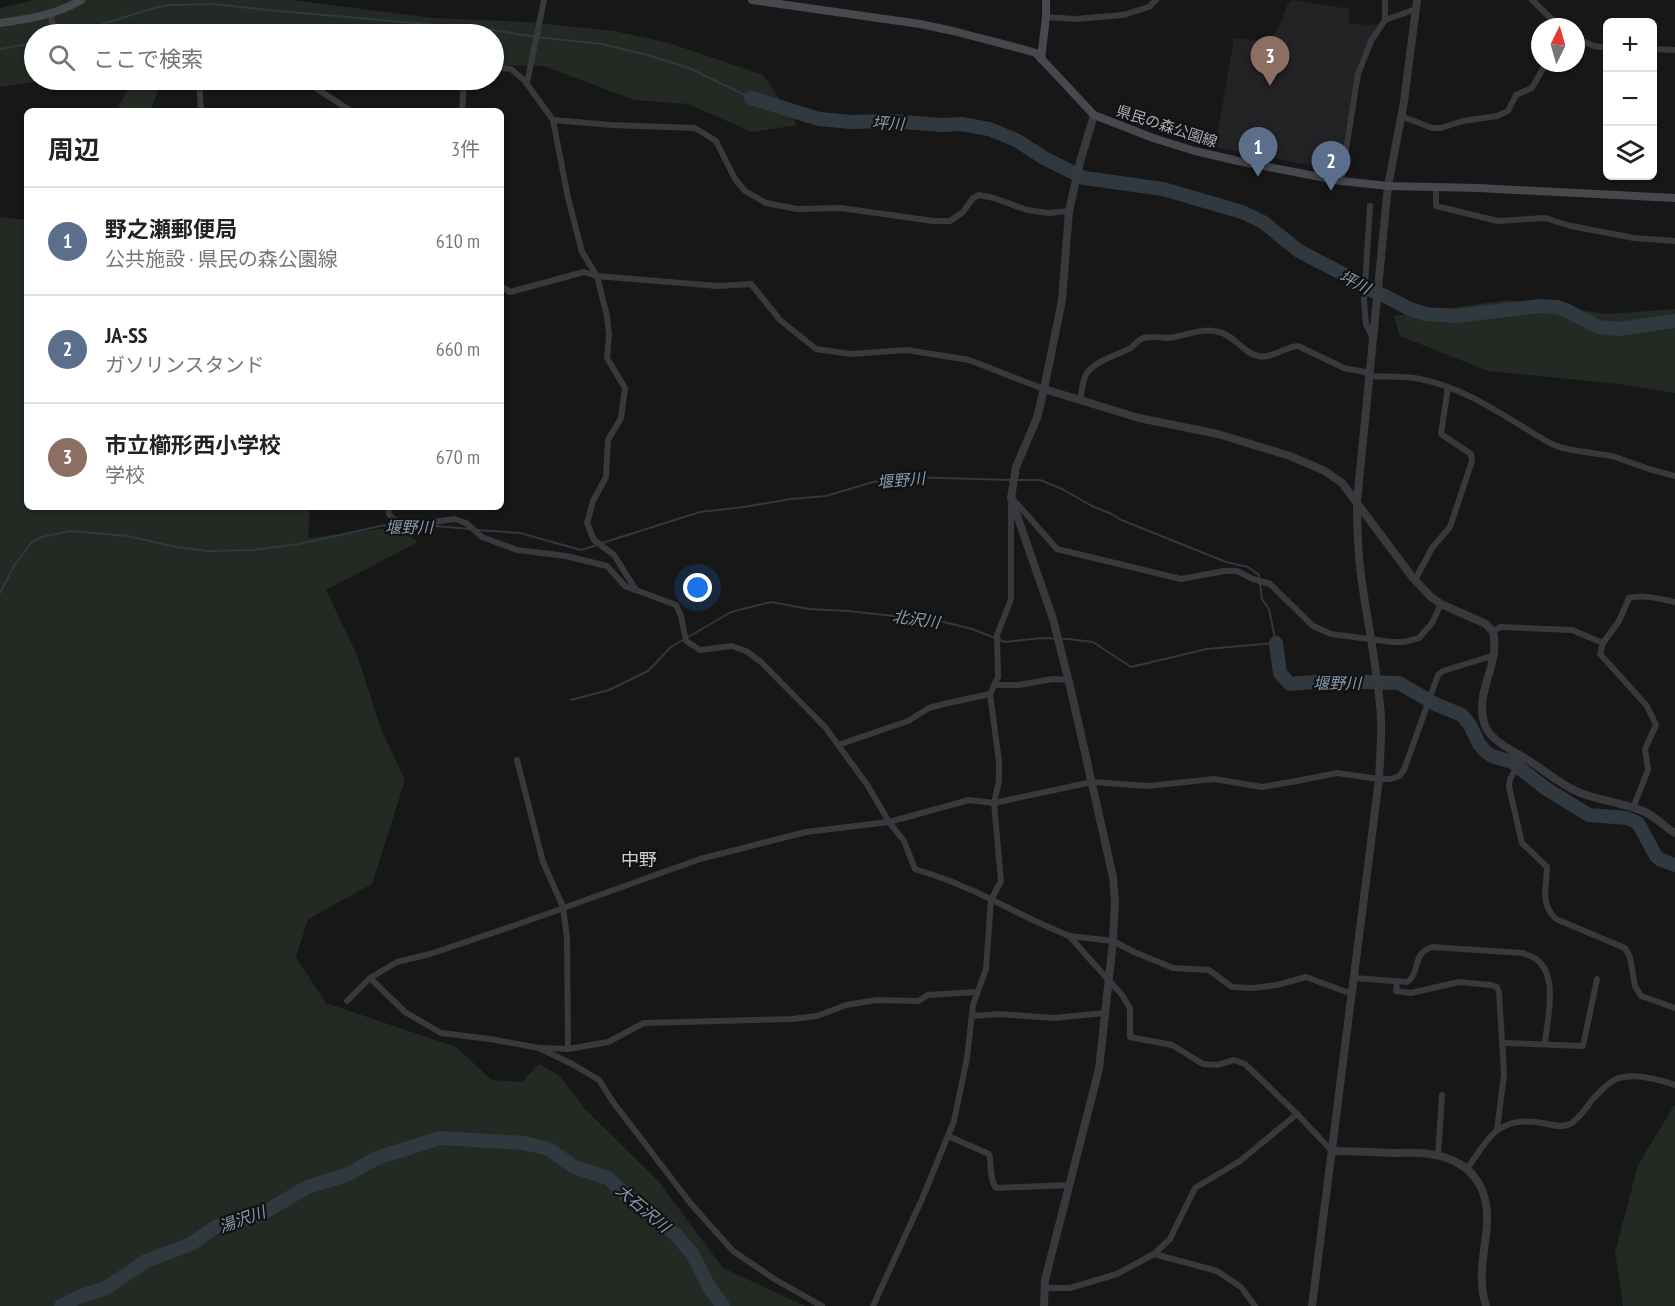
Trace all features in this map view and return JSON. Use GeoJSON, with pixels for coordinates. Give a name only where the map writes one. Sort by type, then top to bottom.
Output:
{"type":"FeatureCollection","features":[{"type":"Feature","properties":{"kind":"main road"},"geometry":{"type":"LineString","coordinates":[[0,23],[26,20],[66,9],[81,0]]}},
{"type":"Feature","properties":{"kind":"main road","name":"県民の森公園線"},"geometry":{"type":"LineString","coordinates":[[752,0],[942,28],[1036,53],[1094,115],[1195,152],[1248,164],[1341,181],[1388,186],[1675,198]]}},
{"type":"Feature","properties":{"kind":"main road"},"geometry":{"type":"LineString","coordinates":[[1041,59],[1046,0]]}},
{"type":"Feature","properties":{"kind":"street"},"geometry":{"type":"LineString","coordinates":[[526,83],[544,0]]}},
{"type":"Feature","properties":{"kind":"street"},"geometry":{"type":"LineString","coordinates":[[1046,17],[1075,19],[1123,15],[1149,7],[1156,0]]}},
{"type":"Feature","properties":{"kind":"street"},"geometry":{"type":"LineString","coordinates":[[1341,181],[1358,74],[1371,41],[1385,20],[1385,0]]}},
{"type":"Feature","properties":{"kind":"street"},"geometry":{"type":"LineString","coordinates":[[1312,1306],[1379,778],[1381,733],[1379,696],[1361,574],[1357,502],[1388,186],[1401,116],[1417,0]]}},
{"type":"Feature","properties":{"kind":"street"},"geometry":{"type":"LineString","coordinates":[[1532,0],[1551,18]]}},
{"type":"Feature","properties":{"kind":"street"},"geometry":{"type":"LineString","coordinates":[[1385,20],[1416,9]]}},
{"type":"Feature","properties":{"kind":"street"},"geometry":{"type":"LineString","coordinates":[[50,13],[53,24]]}},
{"type":"Feature","properties":{"kind":"street"},"geometry":{"type":"LineString","coordinates":[[1585,42],[1603,47]]}},
{"type":"Feature","properties":{"kind":"street"},"geometry":{"type":"LineString","coordinates":[[1657,49],[1675,50]]}},
{"type":"Feature","properties":{"kind":"street"},"geometry":{"type":"LineString","coordinates":[[504,68],[511,69],[526,83],[553,120],[568,198],[582,252],[597,276],[607,316],[608,358],[625,388],[621,418],[608,440],[606,477],[593,501],[587,523],[595,541],[614,555],[636,590]]}},
{"type":"Feature","properties":{"kind":"street"},"geometry":{"type":"LineString","coordinates":[[1401,116],[1432,128],[1497,116],[1508,111],[1516,95],[1532,88],[1541,72]]}},
{"type":"Feature","properties":{"kind":"street"},"geometry":{"type":"LineString","coordinates":[[200,90],[201,108]]}},
{"type":"Feature","properties":{"kind":"street"},"geometry":{"type":"LineString","coordinates":[[319,90],[346,108]]}},
{"type":"Feature","properties":{"kind":"street"},"geometry":{"type":"LineString","coordinates":[[462,108],[463,90]]}},
{"type":"Feature","properties":{"kind":"street"},"geometry":{"type":"LineString","coordinates":[[873,1306],[922,1199],[954,1121],[967,1058],[973,1005],[986,969],[991,900],[1001,881],[994,803],[999,781],[999,761],[990,694],[998,677],[997,635],[1011,599],[1011,498],[1016,467],[1037,418],[1044,389],[1062,300],[1069,211],[1094,115]]}},
{"type":"Feature","properties":{"kind":"street"},"geometry":{"type":"LineString","coordinates":[[553,120],[694,128],[716,141],[735,179],[745,191],[766,203],[797,209],[841,208],[933,221],[950,221],[963,212],[979,195],[1027,210],[1049,213],[1069,211]]}},
{"type":"Feature","properties":{"kind":"street"},"geometry":{"type":"LineString","coordinates":[[1436,187],[1436,206],[1498,221],[1545,218],[1571,226],[1634,238],[1675,241]]}},
{"type":"Feature","properties":{"kind":"street"},"geometry":{"type":"LineString","coordinates":[[1370,206],[1364,301],[1366,324],[1373,339]]}},
{"type":"Feature","properties":{"kind":"street"},"geometry":{"type":"LineString","coordinates":[[504,288],[510,292],[584,272],[597,276],[718,286],[751,284],[780,321],[816,349],[851,354],[907,350],[969,360],[1044,389],[1139,418],[1218,434],[1290,456],[1324,471],[1342,483],[1415,580],[1431,597],[1441,604],[1486,624],[1493,632],[1495,655],[1481,708],[1487,731],[1522,759],[1563,785],[1584,794],[1646,812],[1675,833]]}},
{"type":"Feature","properties":{"kind":"street"},"geometry":{"type":"LineString","coordinates":[[1080,400],[1086,375],[1094,367],[1134,346],[1140,339],[1144,337],[1170,338],[1214,330],[1223,332],[1246,351],[1257,356],[1266,357],[1298,346],[1344,368],[1369,374],[1421,379],[1448,387],[1464,393],[1559,447],[1612,456],[1675,476]]}},
{"type":"Feature","properties":{"kind":"street"},"geometry":{"type":"LineString","coordinates":[[1415,580],[1432,548],[1450,527],[1472,461],[1471,454],[1441,435],[1448,387]]}},
{"type":"Feature","properties":{"kind":"street"},"geometry":{"type":"LineString","coordinates":[[1011,498],[1057,549],[1181,579],[1202,574],[1237,571],[1270,584],[1313,626],[1330,634],[1392,642],[1419,638],[1432,623],[1441,604]]}},
{"type":"Feature","properties":{"kind":"street"},"geometry":{"type":"LineString","coordinates":[[1011,498],[1057,634],[1113,877],[1113,941],[1099,1069],[1045,1280],[1044,1306]]}},
{"type":"Feature","properties":{"kind":"street"},"geometry":{"type":"LineString","coordinates":[[388,510],[394,520],[418,524],[455,519],[468,525],[479,534],[517,550],[566,556],[607,566],[625,586],[676,605],[681,616],[685,638],[700,650],[732,646],[746,651],[761,662],[825,727],[904,841],[915,869],[976,892],[1069,936],[1113,941],[1173,968],[1209,970],[1232,987],[1253,988],[1276,985],[1306,977],[1352,994]]}},
{"type":"Feature","properties":{"kind":"street"},"geometry":{"type":"LineString","coordinates":[[1633,808],[1648,770],[1645,749],[1656,724],[1647,706],[1600,654],[1603,643],[1619,621],[1629,598],[1648,597],[1675,602]]}},
{"type":"Feature","properties":{"kind":"street"},"geometry":{"type":"LineString","coordinates":[[1493,632],[1500,627],[1572,630],[1603,643]]}},
{"type":"Feature","properties":{"kind":"street"},"geometry":{"type":"LineString","coordinates":[[347,1001],[370,978],[397,962],[430,954],[516,925],[700,859],[806,832],[889,822],[969,801],[994,803],[1092,782],[1148,786],[1214,779],[1262,787],[1297,782],[1337,772],[1391,779],[1399,776],[1404,770],[1438,675],[1495,655]]}},
{"type":"Feature","properties":{"kind":"street"},"geometry":{"type":"LineString","coordinates":[[994,684],[1019,686],[1053,679],[1069,680]]}},
{"type":"Feature","properties":{"kind":"street"},"geometry":{"type":"LineString","coordinates":[[838,746],[908,721],[929,708],[990,694]]}},
{"type":"Feature","properties":{"kind":"street"},"geometry":{"type":"LineString","coordinates":[[1522,759],[1510,779],[1509,787],[1522,843],[1547,867],[1545,902],[1547,910],[1556,919],[1625,948],[1630,957],[1635,986],[1641,996],[1675,1008]]}},
{"type":"Feature","properties":{"kind":"street"},"geometry":{"type":"LineString","coordinates":[[517,760],[543,862],[563,907],[567,938],[568,1049]]}},
{"type":"Feature","properties":{"kind":"street"},"geometry":{"type":"LineString","coordinates":[[1069,936],[1122,995],[1130,1008],[1130,1037],[1172,1045],[1203,1064],[1217,1065],[1234,1060],[1245,1064],[1332,1151],[1429,1154],[1449,1158],[1467,1169],[1479,1183],[1487,1207],[1482,1285],[1486,1306]]}},
{"type":"Feature","properties":{"kind":"street"},"geometry":{"type":"LineString","coordinates":[[1354,978],[1407,982],[1412,979],[1418,958],[1426,949],[1432,947],[1523,953],[1535,958],[1544,967],[1550,979],[1545,1044]]}},
{"type":"Feature","properties":{"kind":"street"},"geometry":{"type":"LineString","coordinates":[[370,978],[405,1012],[441,1033],[539,1048],[568,1049],[608,1042],[644,1023],[792,1019],[817,1016],[846,1005],[877,1000],[918,1001],[928,995],[977,992]]}},
{"type":"Feature","properties":{"kind":"street"},"geometry":{"type":"LineString","coordinates":[[1503,1042],[1583,1046],[1597,979]]}},
{"type":"Feature","properties":{"kind":"street"},"geometry":{"type":"LineString","coordinates":[[1397,982],[1396,991],[1412,993],[1459,982],[1497,987],[1504,1074],[1497,1130]]}},
{"type":"Feature","properties":{"kind":"street"},"geometry":{"type":"LineString","coordinates":[[972,1016],[999,1014],[1054,1018],[1104,1013]]}},
{"type":"Feature","properties":{"kind":"street"},"geometry":{"type":"LineString","coordinates":[[539,1048],[599,1080],[613,1102],[684,1195],[733,1251],[776,1280],[822,1306]]}},
{"type":"Feature","properties":{"kind":"street"},"geometry":{"type":"LineString","coordinates":[[1467,1169],[1484,1144],[1504,1125],[1517,1121],[1532,1121],[1556,1126],[1568,1125],[1599,1092],[1615,1080],[1627,1076],[1660,1079],[1675,1085]]}},
{"type":"Feature","properties":{"kind":"street"},"geometry":{"type":"LineString","coordinates":[[1438,1156],[1442,1095]]}},
{"type":"Feature","properties":{"kind":"street"},"geometry":{"type":"LineString","coordinates":[[1045,1288],[1070,1288],[1117,1274],[1154,1254],[1170,1239],[1195,1188],[1240,1161],[1297,1114]]}},
{"type":"Feature","properties":{"kind":"street"},"geometry":{"type":"LineString","coordinates":[[948,1136],[989,1154],[993,1183],[996,1188],[1069,1185]]}},
{"type":"Feature","properties":{"kind":"street"},"geometry":{"type":"LineString","coordinates":[[1154,1254],[1217,1271],[1241,1287],[1255,1306]]}},
{"type":"Feature","properties":{"kind":"shaded area"},"geometry":{"type":"Polygon","coordinates":[[[34,0],[292,0],[432,18],[526,22],[614,31],[669,43],[763,75],[797,125],[752,132],[688,104],[634,100],[544,66],[504,65],[504,24],[24,24],[24,83],[0,87],[0,8],[34,0]]]}},
{"type":"Feature","properties":{"kind":"shaded area"},"geometry":{"type":"Polygon","coordinates":[[[1292,0],[1350,9],[1349,24],[1379,25],[1366,46],[1356,70],[1339,171],[1215,147],[1234,38],[1268,41],[1280,26],[1288,3],[1292,0]]]}},
{"type":"Feature","properties":{"kind":"shaded area"},"geometry":{"type":"Polygon","coordinates":[[[128,90],[158,90],[151,108],[118,108],[128,90]]]}},
{"type":"Feature","properties":{"kind":"shaded area"},"geometry":{"type":"Polygon","coordinates":[[[0,217],[24,220],[24,510],[310,510],[308,538],[396,527],[418,542],[326,590],[357,655],[381,729],[405,780],[372,884],[308,919],[296,957],[326,1003],[456,1047],[492,1080],[522,1082],[539,1064],[560,1076],[585,1109],[659,1182],[723,1268],[805,1306],[0,1306],[0,217]]]}},
{"type":"Feature","properties":{"kind":"shaded area"},"geometry":{"type":"Polygon","coordinates":[[[1508,300],[1607,314],[1675,309],[1675,393],[1618,384],[1488,371],[1400,336],[1394,316],[1508,300]]]}},
{"type":"Feature","properties":{"kind":"shaded area"},"geometry":{"type":"Polygon","coordinates":[[[1675,1104],[1675,1306],[1623,1306],[1615,1252],[1638,1165],[1675,1104]]]}},
{"type":"Feature","properties":{"kind":"waterway","name":"坪川"},"geometry":{"type":"LineString","coordinates":[[103,24],[154,8],[171,5],[214,4],[426,24]]}},
{"type":"Feature","properties":{"kind":"waterway","name":"坪川"},"geometry":{"type":"LineString","coordinates":[[504,32],[602,44],[647,55],[689,68],[751,98]]}},
{"type":"Feature","properties":{"kind":"waterway","name":"坪川"},"geometry":{"type":"LineString","coordinates":[[0,49],[24,45]]}},
{"type":"Feature","properties":{"kind":"waterway","name":"坪川"},"geometry":{"type":"LineString","coordinates":[[751,98],[819,119],[851,122],[961,124],[989,129],[1016,140],[1044,158],[1084,178],[1163,189],[1242,212],[1263,222],[1299,251],[1364,287],[1410,309],[1426,314],[1455,316],[1540,306],[1566,310],[1598,327],[1619,329],[1675,321]]}},
{"type":"Feature","properties":{"kind":"waterway","name":"堰野川"},"geometry":{"type":"LineString","coordinates":[[602,543],[700,512],[826,496],[873,482],[906,477],[1011,480]]}},
{"type":"Feature","properties":{"kind":"waterway","name":"北沢川"},"geometry":{"type":"LineString","coordinates":[[571,700],[609,690],[648,671],[671,647],[731,612],[771,602],[809,609],[940,621],[972,629],[1005,642],[1041,638],[1093,642],[1131,667],[1207,649],[1276,643],[1269,609],[1262,599],[1259,575],[1248,567],[1226,562],[1119,519],[1040,480],[1016,480]]}},
{"type":"Feature","properties":{"kind":"waterway","name":"堰野川"},"geometry":{"type":"LineString","coordinates":[[0,593],[14,566],[31,543],[42,537],[70,531],[128,536],[176,547],[208,551],[253,550],[299,544],[385,525],[409,529],[435,526],[471,529]]}},
{"type":"Feature","properties":{"kind":"waterway","name":"堰野川"},"geometry":{"type":"LineString","coordinates":[[476,530],[520,533],[581,550],[597,545]]}},
{"type":"Feature","properties":{"kind":"waterway","name":"堰野川"},"geometry":{"type":"LineString","coordinates":[[1276,643],[1280,673],[1290,684],[1328,681],[1399,683],[1435,704],[1462,715],[1486,752],[1512,762],[1545,788],[1589,815],[1627,818],[1638,823],[1656,856],[1675,865]]}},
{"type":"Feature","properties":{"kind":"waterway","name":"湯沢川"},"geometry":{"type":"LineString","coordinates":[[61,1306],[81,1296],[106,1288],[146,1261],[191,1244],[217,1226],[262,1214],[307,1187],[347,1175],[377,1158],[440,1138],[523,1143],[549,1149],[574,1167],[608,1178],[677,1236],[693,1255],[709,1287],[723,1306]]}},
{"type":"Feature","properties":{"kind":"place","name":"市立櫛形西小学校"},"geometry":{"type":"Point","coordinates":[1270,86]}},
{"type":"Feature","properties":{"kind":"place","name":"野之瀬郵便局"},"geometry":{"type":"Point","coordinates":[1258,177]}},
{"type":"Feature","properties":{"kind":"place","name":"JA-SS"},"geometry":{"type":"Point","coordinates":[1331,191]}},
{"type":"Feature","properties":{"kind":"district","name":"中野"},"geometry":{"type":"Point","coordinates":[639,859]}},
{"type":"Feature","properties":{"kind":"water label","name":"大石沢川"},"geometry":{"type":"Point","coordinates":[643,1208]}}]}
